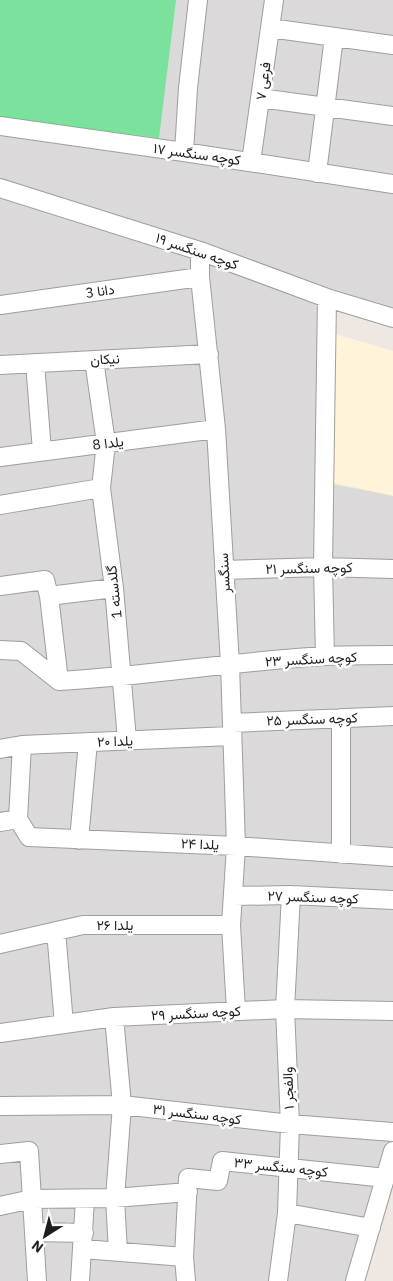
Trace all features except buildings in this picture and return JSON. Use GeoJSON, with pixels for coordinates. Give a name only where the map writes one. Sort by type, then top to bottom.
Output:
{"type":"FeatureCollection","features":[{"type":"Feature","properties":{"kind":"street"},"geometry":{"type":"LineString","coordinates":[[184,152],[188,88],[198,0]]}},
{"type":"Feature","properties":{"kind":"street","name":"فرعی ۷"},"geometry":{"type":"LineString","coordinates":[[252,162],[274,0]]}},
{"type":"Feature","properties":{"kind":"street"},"geometry":{"type":"LineString","coordinates":[[270,28],[393,45]]}},
{"type":"Feature","properties":{"kind":"street"},"geometry":{"type":"LineString","coordinates":[[317,173],[334,37]]}},
{"type":"Feature","properties":{"kind":"street"},"geometry":{"type":"LineString","coordinates":[[260,98],[393,116]]}},
{"type":"Feature","properties":{"kind":"street","name":"کوچه سنگسر ۱۷"},"geometry":{"type":"LineString","coordinates":[[0,126],[393,184]]}},
{"type":"Feature","properties":{"kind":"street","name":"کوچه سنگسر ۱۹"},"geometry":{"type":"LineString","coordinates":[[0,188],[200,251],[327,298],[393,318]]}},
{"type":"Feature","properties":{"kind":"street","name":"سنگسر"},"geometry":{"type":"LineString","coordinates":[[200,251],[200,277],[216,430],[230,664],[236,846],[231,925],[236,1011]]}},
{"type":"Feature","properties":{"kind":"street","name":"دانا 3"},"geometry":{"type":"LineString","coordinates":[[0,305],[200,277]]}},
{"type":"Feature","properties":{"kind":"street"},"geometry":{"type":"LineString","coordinates":[[325,656],[323,567],[327,298]]}},
{"type":"Feature","properties":{"kind":"street","name":"نیکان"},"geometry":{"type":"LineString","coordinates":[[0,365],[209,354]]}},
{"type":"Feature","properties":{"kind":"street","name":"گلدسته 1"},"geometry":{"type":"LineString","coordinates":[[94,360],[106,443],[101,488],[114,588],[127,740]]}},
{"type":"Feature","properties":{"kind":"street"},"geometry":{"type":"LineString","coordinates":[[35,363],[42,451]]}},
{"type":"Feature","properties":{"kind":"street","name":"یلدا 8"},"geometry":{"type":"LineString","coordinates":[[0,457],[216,430]]}},
{"type":"Feature","properties":{"kind":"street"},"geometry":{"type":"LineString","coordinates":[[0,505],[101,488]]}},
{"type":"Feature","properties":{"kind":"street","name":"کوچه سنگسر ۲۱"},"geometry":{"type":"LineString","coordinates":[[224,570],[323,567],[393,568]]}},
{"type":"Feature","properties":{"kind":"street"},"geometry":{"type":"LineString","coordinates":[[0,586],[45,580],[49,596],[60,681]]}},
{"type":"Feature","properties":{"kind":"street"},"geometry":{"type":"LineString","coordinates":[[49,596],[114,588]]}},
{"type":"Feature","properties":{"kind":"street"},"geometry":{"type":"LineString","coordinates":[[0,650],[21,651],[60,681]]}},
{"type":"Feature","properties":{"kind":"street","name":"کوچه سنگسر ۲۳"},"geometry":{"type":"LineString","coordinates":[[60,681],[121,678],[230,664],[325,656],[393,655]]}},
{"type":"Feature","properties":{"kind":"street","name":"کوچه سنگسر ۲۵"},"geometry":{"type":"LineString","coordinates":[[232,729],[341,718],[393,716]]}},
{"type":"Feature","properties":{"kind":"street"},"geometry":{"type":"LineString","coordinates":[[341,718],[341,854]]}},
{"type":"Feature","properties":{"kind":"street","name":"یلدا ۲۰"},"geometry":{"type":"LineString","coordinates":[[0,749],[22,745],[127,740],[232,729]]}},
{"type":"Feature","properties":{"kind":"street"},"geometry":{"type":"LineString","coordinates":[[79,840],[88,742]]}},
{"type":"Feature","properties":{"kind":"street"},"geometry":{"type":"LineString","coordinates":[[0,822],[18,819],[22,745]]}},
{"type":"Feature","properties":{"kind":"street","name":"یلدا ۲۴"},"geometry":{"type":"LineString","coordinates":[[18,819],[29,837],[236,846],[393,857]]}},
{"type":"Feature","properties":{"kind":"street","name":"کوچه سنگسر ۲۷"},"geometry":{"type":"LineString","coordinates":[[233,896],[290,895],[393,900]]}},
{"type":"Feature","properties":{"kind":"street","name":"والفجر ۱"},"geometry":{"type":"LineString","coordinates":[[278,1281],[287,1213],[290,1124],[286,1009],[290,895]]}},
{"type":"Feature","properties":{"kind":"street","name":"یلدا ۲۶"},"geometry":{"type":"LineString","coordinates":[[0,944],[83,925],[231,925]]}},
{"type":"Feature","properties":{"kind":"street"},"geometry":{"type":"LineString","coordinates":[[56,931],[64,1024]]}},
{"type":"Feature","properties":{"kind":"street","name":"کوچه سنگسر ۲۹"},"geometry":{"type":"LineString","coordinates":[[0,1033],[114,1017],[286,1009],[393,1011]]}},
{"type":"Feature","properties":{"kind":"street"},"geometry":{"type":"LineString","coordinates":[[114,1017],[122,1105],[116,1198],[118,1252]]}},
{"type":"Feature","properties":{"kind":"street","name":"کوچه سنگسر ۳۱"},"geometry":{"type":"LineString","coordinates":[[0,1106],[122,1105],[290,1124],[393,1132]]}},
{"type":"Feature","properties":{"kind":"street"},"geometry":{"type":"LineString","coordinates":[[0,1154],[29,1151],[37,1281]]}},
{"type":"Feature","properties":{"kind":"street"},"geometry":{"type":"LineString","coordinates":[[355,1281],[393,1151]]}},
{"type":"Feature","properties":{"kind":"street","name":"کوچه سنگسر ۳۳"},"geometry":{"type":"LineString","coordinates":[[188,1192],[188,1178],[218,1180],[222,1161],[386,1178]]}},
{"type":"Feature","properties":{"kind":"street"},"geometry":{"type":"LineString","coordinates":[[0,1206],[32,1199],[116,1198],[188,1192],[184,1257],[186,1281]]}},
{"type":"Feature","properties":{"kind":"street"},"geometry":{"type":"LineString","coordinates":[[80,1281],[86,1198]]}},
{"type":"Feature","properties":{"kind":"street"},"geometry":{"type":"LineString","coordinates":[[287,1213],[371,1228]]}},
{"type":"Feature","properties":{"kind":"street"},"geometry":{"type":"LineString","coordinates":[[34,1232],[83,1241],[118,1252],[184,1257]]}},
{"type":"Feature","properties":{"kind":"shaded area"},"geometry":{"type":"Polygon","coordinates":[[[0,0],[393,0],[393,308],[333,294],[330,484],[393,495],[393,1169],[355,1281],[0,1281],[0,0]]]}},
{"type":"Feature","properties":{"kind":"shaded area"},"geometry":{"type":"Polygon","coordinates":[[[332,333],[393,351],[393,496],[330,482],[332,333]]]}},
{"type":"Feature","properties":{"kind":"green space"},"geometry":{"type":"Polygon","coordinates":[[[0,0],[176,0],[159,138],[0,117],[0,0]]]}}]}
